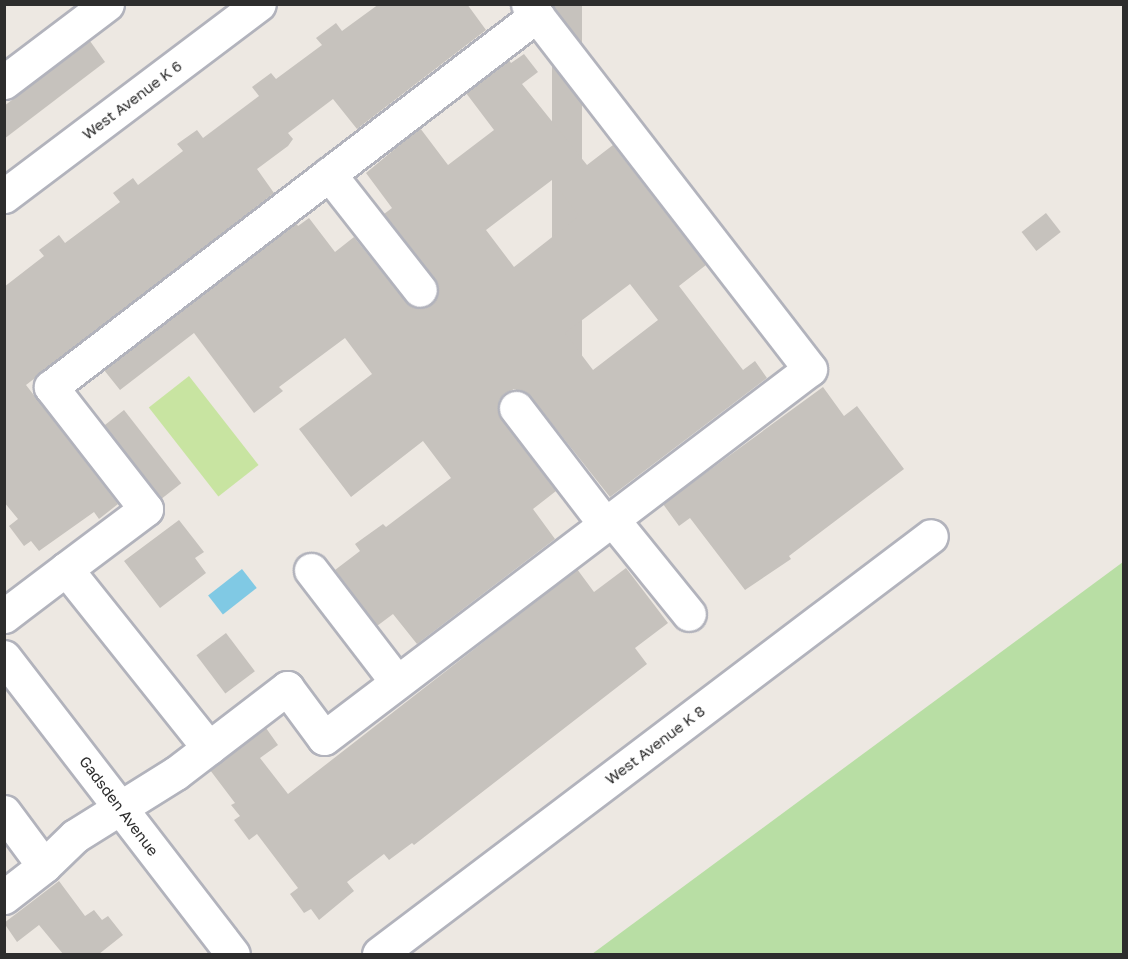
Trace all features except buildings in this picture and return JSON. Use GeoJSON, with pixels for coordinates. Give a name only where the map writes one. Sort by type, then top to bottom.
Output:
{"type":"FeatureCollection","features":[{"type":"Feature","properties":{"kind":"street"},"geometry":{"type":"LineString","coordinates":[[4,82],[107,4]]}},
{"type":"Feature","properties":{"kind":"street","name":"West Avenue K 6"},"geometry":{"type":"LineString","coordinates":[[4,196],[259,4]]}},
{"type":"Feature","properties":{"kind":"street"},"geometry":{"type":"LineString","coordinates":[[4,616],[146,509],[51,387],[329,174],[532,10],[810,369],[324,738],[287,688],[209,748],[75,836],[45,866],[4,897]]}},
{"type":"Feature","properties":{"kind":"street"},"geometry":{"type":"LineString","coordinates":[[329,174],[420,290]]}},
{"type":"Feature","properties":{"kind":"street"},"geometry":{"type":"LineString","coordinates":[[516,408],[689,614]]}},
{"type":"Feature","properties":{"kind":"street","name":"West Avenue K 8"},"geometry":{"type":"LineString","coordinates":[[379,954],[930,536]]}},
{"type":"Feature","properties":{"kind":"street"},"geometry":{"type":"LineString","coordinates":[[66,569],[209,748]]}},
{"type":"Feature","properties":{"kind":"street"},"geometry":{"type":"LineString","coordinates":[[311,570],[397,682]]}},
{"type":"Feature","properties":{"kind":"street","name":"Gadsden Avenue"},"geometry":{"type":"LineString","coordinates":[[4,657],[233,954]]}},
{"type":"Feature","properties":{"kind":"street"},"geometry":{"type":"LineString","coordinates":[[4,812],[45,866]]}},
{"type":"Feature","properties":{"kind":"green space"},"geometry":{"type":"Polygon","coordinates":[[[189,376],[259,465],[218,496],[149,407],[189,376]]]}},
{"type":"Feature","properties":{"kind":"green space"},"geometry":{"type":"Polygon","coordinates":[[[1123,562],[1123,954],[592,954],[1123,562]]]}},
{"type":"Feature","properties":{"kind":"water"},"geometry":{"type":"Polygon","coordinates":[[[242,569],[257,588],[223,614],[208,595],[242,569]]]}}]}
